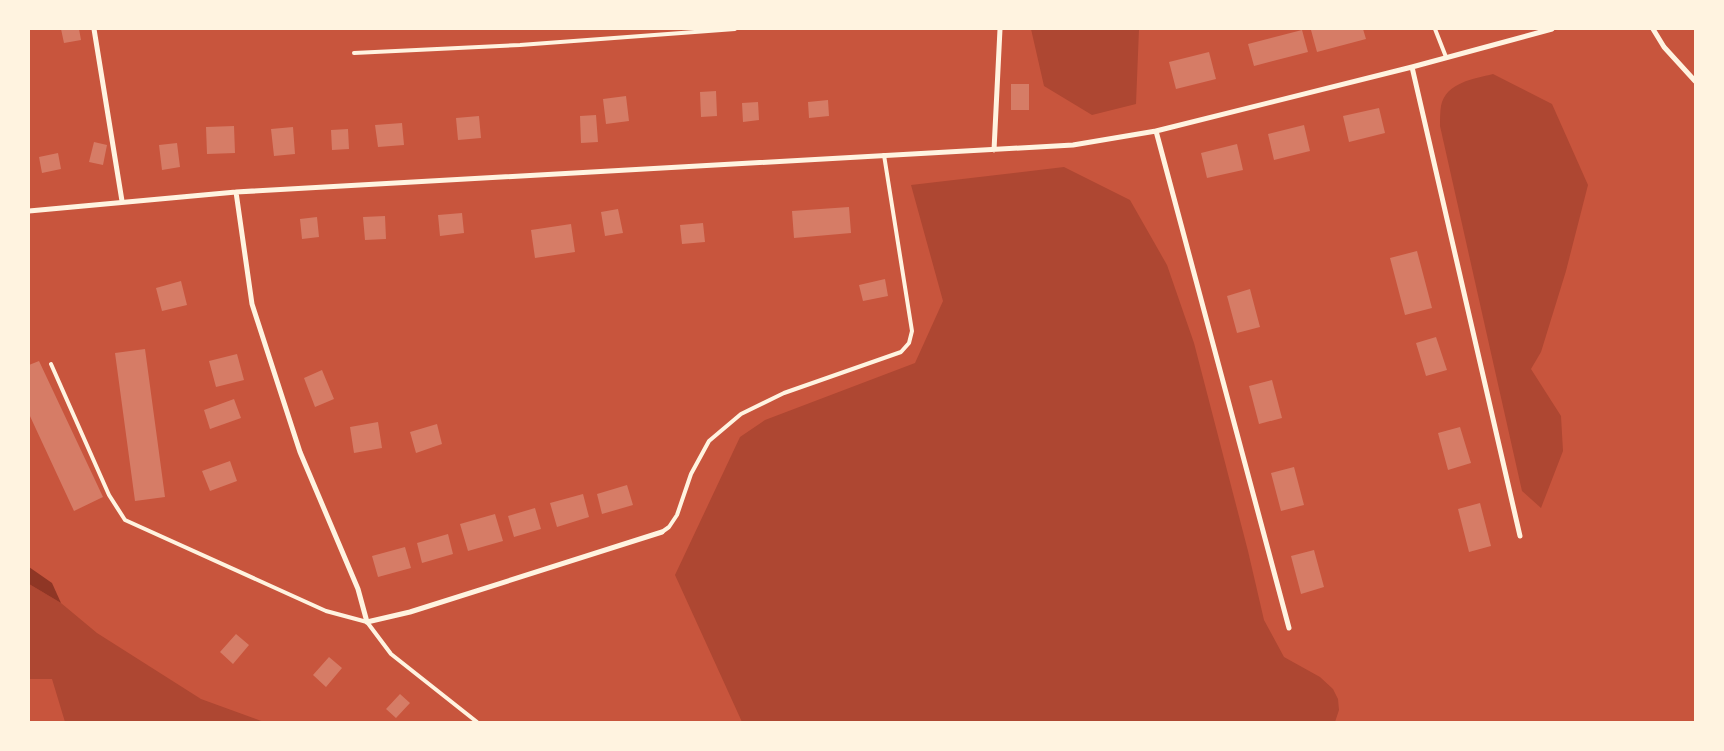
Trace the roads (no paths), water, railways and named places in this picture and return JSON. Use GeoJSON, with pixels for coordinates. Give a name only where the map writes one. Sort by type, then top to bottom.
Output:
{"type":"FeatureCollection","features":[{"type":"Feature","properties":{"kind":"street"},"geometry":{"type":"LineString","coordinates":[[94,29],[122,202]]}},
{"type":"Feature","properties":{"kind":"street"},"geometry":{"type":"LineString","coordinates":[[994,150],[1000,29]]}},
{"type":"Feature","properties":{"kind":"street"},"geometry":{"type":"LineString","coordinates":[[29,211],[236,192],[1073,145],[1156,131],[1412,67],[1540,30],[1552,29]]}},
{"type":"Feature","properties":{"kind":"street"},"geometry":{"type":"LineString","coordinates":[[1653,29],[1664,47],[1695,81]]}},
{"type":"Feature","properties":{"kind":"street"},"geometry":{"type":"LineString","coordinates":[[1412,67],[1520,536]]}},
{"type":"Feature","properties":{"kind":"street"},"geometry":{"type":"LineString","coordinates":[[1156,131],[1289,628]]}},
{"type":"Feature","properties":{"kind":"street"},"geometry":{"type":"LineString","coordinates":[[236,192],[252,304],[300,452],[358,589],[366,622],[410,612],[662,532]]}},
{"type":"Feature","properties":{"kind":"lane"},"geometry":{"type":"LineString","coordinates":[[354,53],[520,45],[735,29]]}},
{"type":"Feature","properties":{"kind":"lane"},"geometry":{"type":"LineString","coordinates":[[1435,29],[1446,57]]}},
{"type":"Feature","properties":{"kind":"lane"},"geometry":{"type":"LineString","coordinates":[[662,532],[669,527],[677,515],[691,474],[709,441],[741,414],[784,393],[901,352],[909,343],[912,331],[884,155]]}},
{"type":"Feature","properties":{"kind":"lane"},"geometry":{"type":"LineString","coordinates":[[50,364],[109,495],[125,520],[326,612],[366,622],[391,654],[477,722]]}}]}
